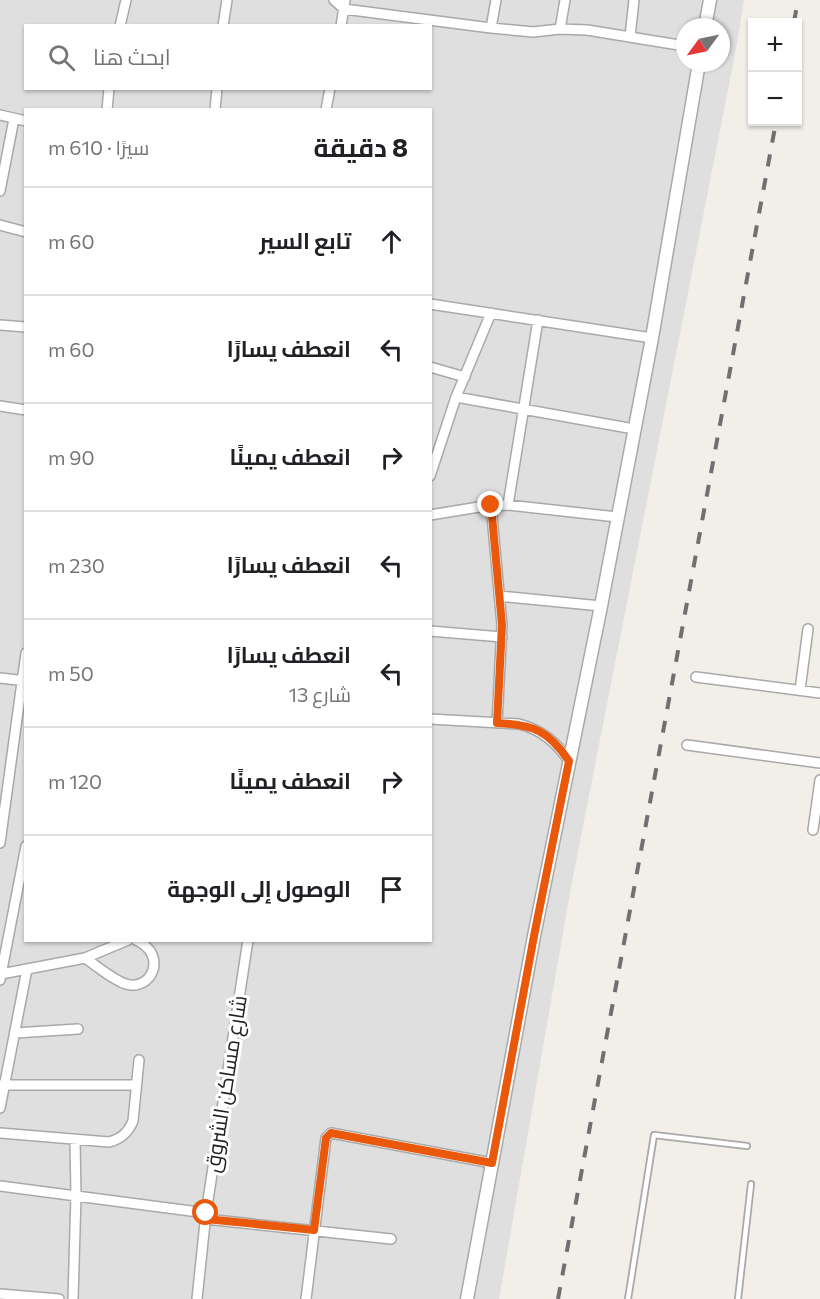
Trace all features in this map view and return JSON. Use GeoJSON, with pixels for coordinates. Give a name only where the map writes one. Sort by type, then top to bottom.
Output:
{"type":"FeatureCollection","features":[{"type":"Feature","properties":{"kind":"street"},"geometry":{"type":"LineString","coordinates":[[120,24],[126,0]]}},
{"type":"Feature","properties":{"kind":"street"},"geometry":{"type":"LineString","coordinates":[[223,24],[227,0]]}},
{"type":"Feature","properties":{"kind":"street"},"geometry":{"type":"LineString","coordinates":[[334,0],[344,4],[491,28],[533,32],[560,29],[587,30],[676,45]]}},
{"type":"Feature","properties":{"kind":"street"},"geometry":{"type":"LineString","coordinates":[[491,28],[496,0]]}},
{"type":"Feature","properties":{"kind":"street"},"geometry":{"type":"LineString","coordinates":[[560,29],[565,0]]}},
{"type":"Feature","properties":{"kind":"street"},"geometry":{"type":"LineString","coordinates":[[630,37],[634,0]]}},
{"type":"Feature","properties":{"kind":"street"},"geometry":{"type":"LineString","coordinates":[[707,18],[710,0]]}},
{"type":"Feature","properties":{"kind":"street"},"geometry":{"type":"LineString","coordinates":[[341,24],[344,4]]}},
{"type":"Feature","properties":{"kind":"street"},"geometry":{"type":"LineString","coordinates":[[467,1299],[534,936],[652,338],[697,72]]}},
{"type":"Feature","properties":{"kind":"street"},"geometry":{"type":"LineString","coordinates":[[107,108],[109,90]]}},
{"type":"Feature","properties":{"kind":"street"},"geometry":{"type":"LineString","coordinates":[[215,108],[217,90]]}},
{"type":"Feature","properties":{"kind":"street"},"geometry":{"type":"LineString","coordinates":[[326,108],[330,90]]}},
{"type":"Feature","properties":{"kind":"street"},"geometry":{"type":"LineString","coordinates":[[0,115],[24,120]]}},
{"type":"Feature","properties":{"kind":"street"},"geometry":{"type":"LineString","coordinates":[[0,192],[14,119]]}},
{"type":"Feature","properties":{"kind":"street"},"geometry":{"type":"LineString","coordinates":[[0,225],[24,231]]}},
{"type":"Feature","properties":{"kind":"street"},"geometry":{"type":"LineString","coordinates":[[432,304],[652,338]]}},
{"type":"Feature","properties":{"kind":"street"},"geometry":{"type":"LineString","coordinates":[[432,470],[456,397],[491,313]]}},
{"type":"Feature","properties":{"kind":"street"},"geometry":{"type":"LineString","coordinates":[[508,505],[538,320]]}},
{"type":"Feature","properties":{"kind":"street"},"geometry":{"type":"LineString","coordinates":[[0,325],[24,327]]}},
{"type":"Feature","properties":{"kind":"street"},"geometry":{"type":"LineString","coordinates":[[432,368],[465,377]]}},
{"type":"Feature","properties":{"kind":"street"},"geometry":{"type":"LineString","coordinates":[[456,397],[634,429]]}},
{"type":"Feature","properties":{"kind":"street"},"geometry":{"type":"LineString","coordinates":[[0,406],[24,410]]}},
{"type":"Feature","properties":{"kind":"street"},"geometry":{"type":"LineString","coordinates":[[432,515],[491,505],[508,505],[617,517]]}},
{"type":"Feature","properties":{"kind":"street"},"geometry":{"type":"LineString","coordinates":[[491,505],[502,637],[497,723]]}},
{"type":"Feature","properties":{"kind":"street"},"geometry":{"type":"LineString","coordinates":[[500,596],[600,606]]}},
{"type":"Feature","properties":{"kind":"street"},"geometry":{"type":"LineString","coordinates":[[800,690],[808,629]]}},
{"type":"Feature","properties":{"kind":"street"},"geometry":{"type":"LineString","coordinates":[[432,631],[502,637]]}},
{"type":"Feature","properties":{"kind":"street"},"geometry":{"type":"LineString","coordinates":[[696,677],[820,693]]}},
{"type":"Feature","properties":{"kind":"street"},"geometry":{"type":"LineString","coordinates":[[0,678],[24,681],[0,843]]}},
{"type":"Feature","properties":{"kind":"street"},"geometry":{"type":"LineString","coordinates":[[432,719],[519,724],[531,727],[553,740],[569,761]]}},
{"type":"Feature","properties":{"kind":"street"},"geometry":{"type":"LineString","coordinates":[[687,745],[820,763]]}},
{"type":"Feature","properties":{"kind":"street"},"geometry":{"type":"LineString","coordinates":[[813,830],[820,780]]}},
{"type":"Feature","properties":{"kind":"street"},"geometry":{"type":"LineString","coordinates":[[24,856],[1,977],[27,969],[85,958],[123,942]]}},
{"type":"Feature","properties":{"kind":"street"},"geometry":{"type":"LineString","coordinates":[[85,958],[118,981],[136,985],[144,982],[154,968],[151,950],[140,942]]}},
{"type":"Feature","properties":{"kind":"street","name":"شارع مساكن الشروق"},"geometry":{"type":"LineString","coordinates":[[197,1299],[206,1216],[248,942]]}},
{"type":"Feature","properties":{"kind":"street"},"geometry":{"type":"LineString","coordinates":[[0,1108],[2,1085],[27,969]]}},
{"type":"Feature","properties":{"kind":"street"},"geometry":{"type":"LineString","coordinates":[[15,1033],[78,1029]]}},
{"type":"Feature","properties":{"kind":"street"},"geometry":{"type":"LineString","coordinates":[[0,1133],[75,1140],[109,1142],[117,1140],[124,1135],[133,1121],[139,1060]]}},
{"type":"Feature","properties":{"kind":"street"},"geometry":{"type":"LineString","coordinates":[[2,1085],[136,1085]]}},
{"type":"Feature","properties":{"kind":"street"},"geometry":{"type":"LineString","coordinates":[[306,1299],[326,1138],[331,1133],[492,1163]]}},
{"type":"Feature","properties":{"kind":"street"},"geometry":{"type":"LineString","coordinates":[[73,1299],[75,1140]]}},
{"type":"Feature","properties":{"kind":"street"},"geometry":{"type":"LineString","coordinates":[[0,1186],[206,1216],[391,1239]]}},
{"type":"Feature","properties":{"kind":"street"},"geometry":{"type":"LineString","coordinates":[[0,1294],[59,1299]]}},
{"type":"Feature","properties":{"kind":"lane"},"geometry":{"type":"LineString","coordinates":[[628,1299],[654,1135],[747,1146]]}},
{"type":"Feature","properties":{"kind":"lane"},"geometry":{"type":"LineString","coordinates":[[738,1299],[750,1184]]}},
{"type":"Feature","properties":{"kind":"shaded area"},"geometry":{"type":"Polygon","coordinates":[[[0,0],[744,0],[737,44],[571,887],[499,1299],[0,1299],[0,0]]]}},
{"type":"Feature","properties":{"kind":"railway"},"geometry":{"type":"LineString","coordinates":[[795,18],[798,0]]}},
{"type":"Feature","properties":{"kind":"railway"},"geometry":{"type":"LineString","coordinates":[[558,1299],[775,126]]}},
{"type":"Feature","properties":{"kind":"route"},"geometry":{"type":"LineString","coordinates":[[206,1213],[206,1219],[314,1230],[326,1138],[331,1133],[492,1163],[569,761],[553,740],[543,733],[519,724],[497,723],[502,625],[491,505]]}}]}
